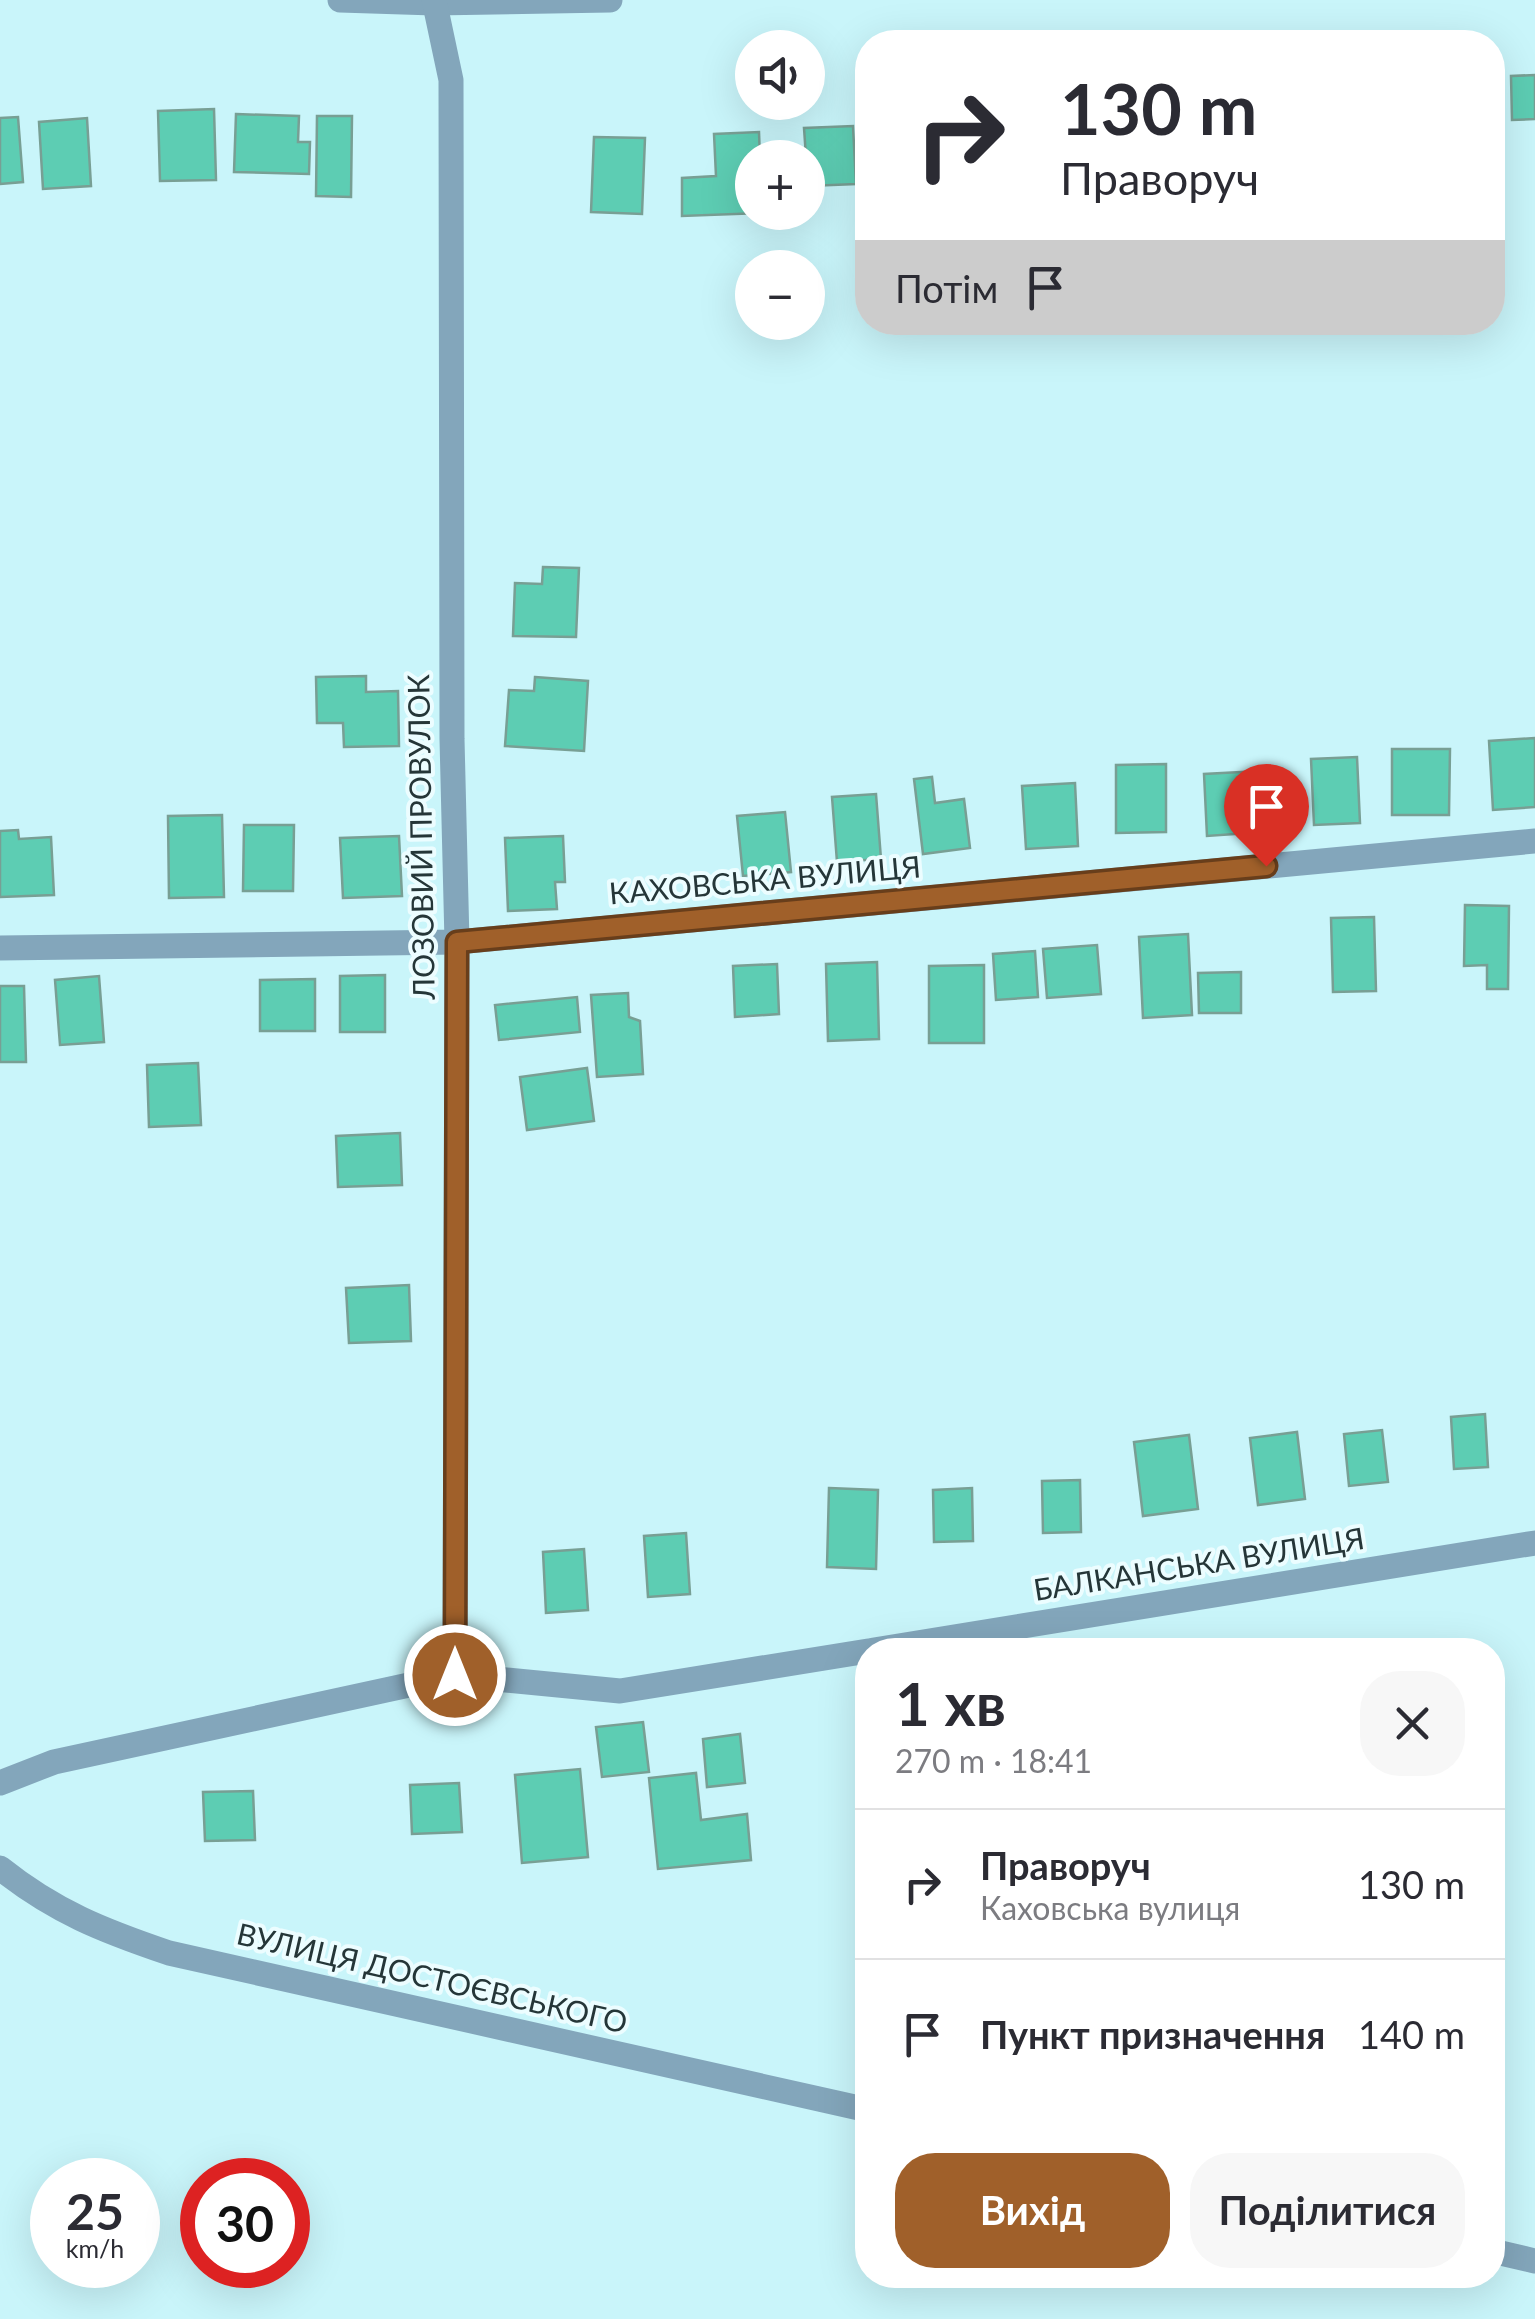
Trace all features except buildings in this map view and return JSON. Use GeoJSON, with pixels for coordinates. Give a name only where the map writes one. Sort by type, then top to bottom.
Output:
{"type":"FeatureCollection","features":[{"type":"Feature","properties":{"kind":"street"},"geometry":{"type":"LineString","coordinates":[[340,0],[610,0]]}},
{"type":"Feature","properties":{"kind":"street","name":"ЛОЗОВИЙ ПРОВУЛОК"},"geometry":{"type":"LineString","coordinates":[[434,2],[450,80],[452,739],[457,942],[455,1675]]}},
{"type":"Feature","properties":{"kind":"street","name":"КАХОВСЬКА ВУЛИЦЯ"},"geometry":{"type":"LineString","coordinates":[[0,948],[457,942],[1535,841]]}},
{"type":"Feature","properties":{"kind":"street","name":"БАЛКАНСЬКА ВУЛИЦЯ"},"geometry":{"type":"LineString","coordinates":[[945,1638],[1535,1543]]}},
{"type":"Feature","properties":{"kind":"street","name":"БАЛКАНСЬКА ВУЛИЦЯ"},"geometry":{"type":"LineString","coordinates":[[0,1783],[54,1762],[455,1675],[620,1691],[855,1653]]}},
{"type":"Feature","properties":{"kind":"street","name":"ВУЛИЦЯ ДОСТОЄВСЬКОГО"},"geometry":{"type":"LineString","coordinates":[[0,1868],[33,1894],[94,1928],[170,1953],[855,2107]]}},
{"type":"Feature","properties":{"kind":"street"},"geometry":{"type":"LineString","coordinates":[[1505,2254],[1535,2260]]}},
{"type":"Feature","properties":{"kind":"route"},"geometry":{"type":"LineString","coordinates":[[455,1675],[457,942],[1266,866]]}}]}
